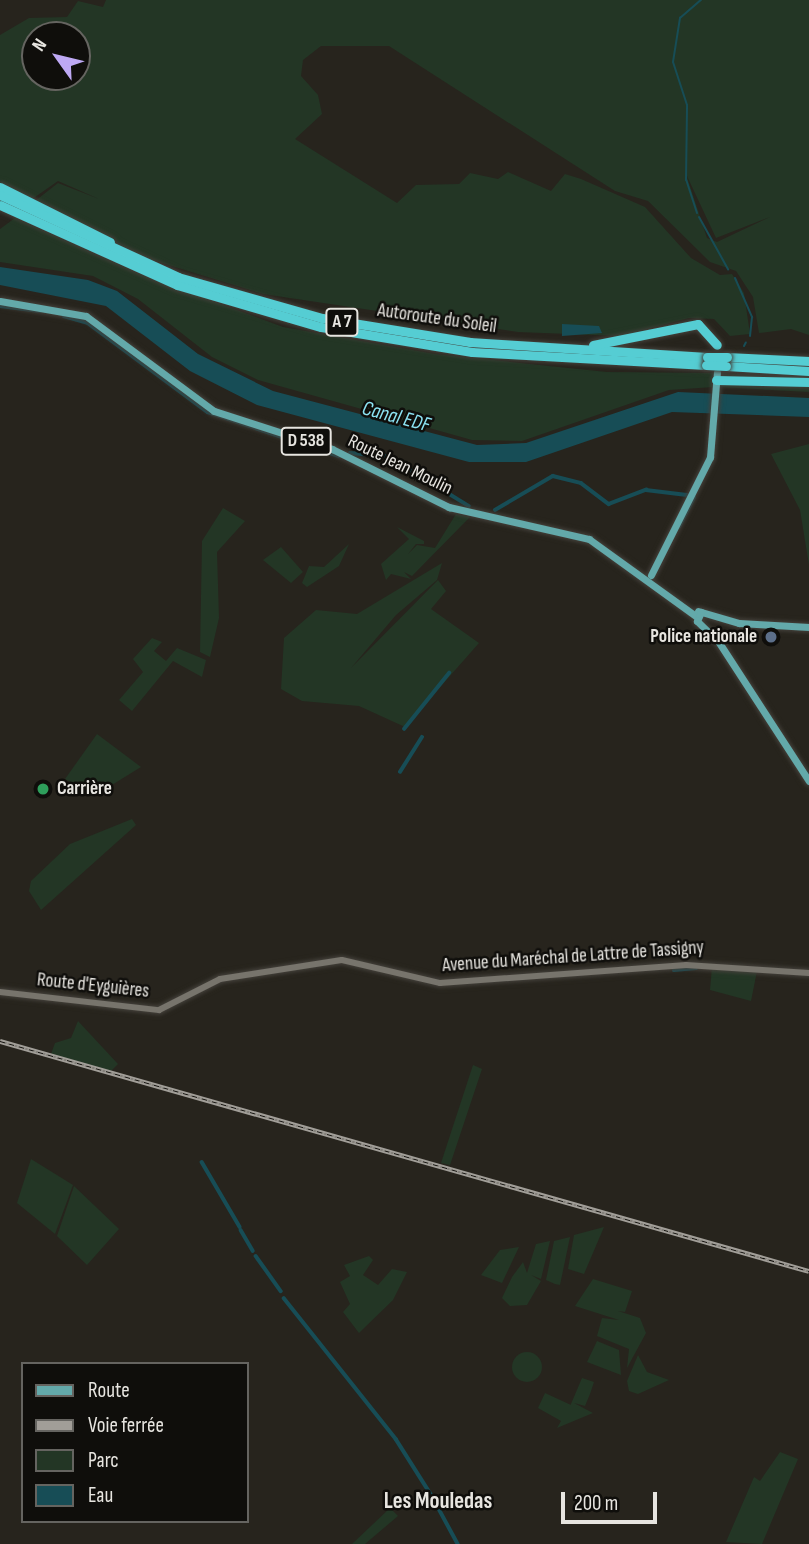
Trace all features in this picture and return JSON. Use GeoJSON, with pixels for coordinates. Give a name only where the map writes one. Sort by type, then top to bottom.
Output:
{"type":"FeatureCollection","features":[{"type":"Feature","properties":{"kind":"highway"},"geometry":{"type":"LineString","coordinates":[[0,187],[224,292]]}},
{"type":"Feature","properties":{"kind":"highway","name":"Autoroute du Soleil"},"geometry":{"type":"LineString","coordinates":[[0,195],[125,256],[224,292],[371,328],[522,347],[707,361]]}},
{"type":"Feature","properties":{"kind":"highway","name":"Autoroute du Soleil"},"geometry":{"type":"LineString","coordinates":[[0,205],[177,285],[321,327],[472,352],[727,362],[809,362]]}},
{"type":"Feature","properties":{"kind":"highway"},"geometry":{"type":"LineString","coordinates":[[522,347],[604,345],[690,325],[705,328],[718,348]]}},
{"type":"Feature","properties":{"kind":"highway","name":"Autoroute du Soleil"},"geometry":{"type":"LineString","coordinates":[[727,362],[809,371]]}},
{"type":"Feature","properties":{"kind":"highway"},"geometry":{"type":"LineString","coordinates":[[716,379],[809,382]]}},
{"type":"Feature","properties":{"kind":"main road","name":"Route Jean Moulin"},"geometry":{"type":"LineString","coordinates":[[0,301],[76,312],[96,321],[214,411],[332,449],[449,507],[589,539],[648,575]]}},
{"type":"Feature","properties":{"kind":"main road"},"geometry":{"type":"LineString","coordinates":[[648,575],[707,464],[715,417],[716,379]]}},
{"type":"Feature","properties":{"kind":"main road","name":"D 538"},"geometry":{"type":"LineString","coordinates":[[648,575],[699,614]]}},
{"type":"Feature","properties":{"kind":"main road"},"geometry":{"type":"LineString","coordinates":[[699,614],[713,624],[718,641],[809,781]]}},
{"type":"Feature","properties":{"kind":"main road"},"geometry":{"type":"LineString","coordinates":[[699,614],[713,624]]}},
{"type":"Feature","properties":{"kind":"main road"},"geometry":{"type":"LineString","coordinates":[[713,624],[727,620],[809,626]]}},
{"type":"Feature","properties":{"kind":"main road","name":"Avenue du Maréchal de Lattre de Tassigny"},"geometry":{"type":"LineString","coordinates":[[342,960],[440,983],[685,965],[809,973]]}},
{"type":"Feature","properties":{"kind":"main road","name":"Route d'Eyguières"},"geometry":{"type":"LineString","coordinates":[[0,992],[159,1010],[219,979],[342,960]]}},
{"type":"Feature","properties":{"kind":"green space"},"geometry":{"type":"Polygon","coordinates":[[[106,0],[809,0],[809,335],[791,329],[759,333],[753,297],[736,271],[710,262],[648,201],[615,191],[389,46],[321,46],[303,60],[301,76],[318,95],[322,114],[295,139],[397,203],[416,185],[459,184],[470,173],[498,179],[508,172],[551,191],[565,174],[581,179],[645,207],[691,258],[720,275],[732,274],[744,293],[750,334],[730,336],[714,319],[689,318],[620,336],[518,332],[263,294],[149,259],[30,205],[58,183],[99,199],[58,181],[28,202],[0,186],[0,35],[21,23],[21,91],[91,91],[91,21],[24,21],[29,18],[67,17],[78,1],[103,7],[106,0]],[[686,174],[707,238],[717,242],[770,217],[716,238],[686,174]]]}},
{"type":"Feature","properties":{"kind":"green space"},"geometry":{"type":"Polygon","coordinates":[[[15,218],[144,276],[283,327],[435,354],[607,372],[715,373],[714,387],[669,390],[522,441],[472,440],[258,380],[212,357],[138,299],[93,276],[0,262],[0,229],[15,218]]]}},
{"type":"Feature","properties":{"kind":"green space"},"geometry":{"type":"Polygon","coordinates":[[[718,373],[809,377],[809,392],[717,387],[718,373]]]}},
{"type":"Feature","properties":{"kind":"green space"},"geometry":{"type":"Polygon","coordinates":[[[809,444],[809,565],[800,510],[771,454],[809,444]]]}},
{"type":"Feature","properties":{"kind":"green space"},"geometry":{"type":"Polygon","coordinates":[[[223,508],[245,521],[217,552],[219,618],[210,657],[200,652],[202,541],[223,508]]]}},
{"type":"Feature","properties":{"kind":"green space"},"geometry":{"type":"Polygon","coordinates":[[[456,514],[470,517],[412,576],[404,572],[411,579],[391,574],[386,580],[381,564],[409,539],[397,527],[424,541],[424,544],[416,544],[408,554],[417,545],[435,548],[456,514]]]}},
{"type":"Feature","properties":{"kind":"green space"},"geometry":{"type":"Polygon","coordinates":[[[349,544],[339,566],[307,587],[302,583],[309,566],[324,567],[349,544]]]}},
{"type":"Feature","properties":{"kind":"green space"},"geometry":{"type":"Polygon","coordinates":[[[281,547],[303,572],[291,583],[263,560],[281,547]]]}},
{"type":"Feature","properties":{"kind":"green space"},"geometry":{"type":"Polygon","coordinates":[[[442,563],[437,580],[396,615],[351,668],[438,580],[446,591],[431,609],[479,643],[405,727],[359,706],[302,701],[281,689],[284,638],[316,610],[357,614],[442,563]]]}},
{"type":"Feature","properties":{"kind":"green space"},"geometry":{"type":"Polygon","coordinates":[[[152,638],[162,642],[154,651],[166,661],[177,648],[206,660],[202,677],[173,661],[132,711],[119,700],[143,672],[133,659],[152,638]]]}},
{"type":"Feature","properties":{"kind":"green space"},"geometry":{"type":"Polygon","coordinates":[[[97,734],[141,767],[94,796],[65,779],[97,734]]]}},
{"type":"Feature","properties":{"kind":"green space"},"geometry":{"type":"Polygon","coordinates":[[[132,819],[136,825],[41,910],[29,891],[31,881],[70,844],[132,819]]]}},
{"type":"Feature","properties":{"kind":"green space"},"geometry":{"type":"Polygon","coordinates":[[[712,967],[757,971],[751,1001],[710,990],[712,967]]]}},
{"type":"Feature","properties":{"kind":"green space"},"geometry":{"type":"Polygon","coordinates":[[[78,1021],[118,1064],[111,1071],[51,1054],[55,1043],[71,1038],[78,1021]]]}},
{"type":"Feature","properties":{"kind":"green space"},"geometry":{"type":"Polygon","coordinates":[[[473,1065],[482,1069],[450,1165],[441,1163],[473,1065]]]}},
{"type":"Feature","properties":{"kind":"green space"},"geometry":{"type":"Polygon","coordinates":[[[31,1159],[73,1185],[55,1234],[17,1203],[31,1159]]]}},
{"type":"Feature","properties":{"kind":"green space"},"geometry":{"type":"Polygon","coordinates":[[[74,1186],[119,1229],[87,1265],[57,1236],[74,1186]]]}},
{"type":"Feature","properties":{"kind":"green space"},"geometry":{"type":"Polygon","coordinates":[[[604,1227],[584,1274],[568,1269],[574,1235],[604,1227]]]}},
{"type":"Feature","properties":{"kind":"green space"},"geometry":{"type":"Polygon","coordinates":[[[570,1237],[560,1285],[555,1284],[546,1280],[554,1241],[570,1237]]]}},
{"type":"Feature","properties":{"kind":"green space"},"geometry":{"type":"Polygon","coordinates":[[[550,1241],[541,1279],[531,1275],[541,1281],[527,1305],[510,1306],[502,1298],[512,1277],[523,1262],[527,1273],[536,1244],[550,1241]]]}},
{"type":"Feature","properties":{"kind":"green space"},"geometry":{"type":"Polygon","coordinates":[[[519,1247],[502,1283],[481,1275],[500,1250],[519,1247]]]}},
{"type":"Feature","properties":{"kind":"green space"},"geometry":{"type":"Polygon","coordinates":[[[369,1256],[373,1260],[363,1275],[378,1285],[392,1269],[407,1272],[393,1300],[359,1333],[343,1312],[350,1304],[340,1282],[350,1276],[344,1265],[369,1256]]]}},
{"type":"Feature","properties":{"kind":"green space"},"geometry":{"type":"Polygon","coordinates":[[[593,1279],[632,1291],[625,1312],[618,1311],[640,1318],[646,1333],[627,1368],[629,1349],[597,1336],[602,1318],[619,1320],[575,1306],[593,1279]]]}},
{"type":"Feature","properties":{"kind":"green space"},"geometry":{"type":"Polygon","coordinates":[[[597,1341],[619,1350],[621,1375],[587,1362],[597,1341]]]}},
{"type":"Feature","properties":{"kind":"green space"},"geometry":{"type":"Polygon","coordinates":[[[527,1352],[538,1356],[542,1367],[538,1378],[527,1382],[516,1378],[512,1367],[516,1356],[527,1352]]]}},
{"type":"Feature","properties":{"kind":"green space"},"geometry":{"type":"Polygon","coordinates":[[[638,1355],[647,1372],[669,1380],[638,1394],[629,1391],[627,1381],[638,1355]]]}},
{"type":"Feature","properties":{"kind":"green space"},"geometry":{"type":"Polygon","coordinates":[[[582,1378],[594,1382],[585,1406],[574,1403],[593,1413],[557,1428],[561,1421],[538,1408],[545,1393],[571,1405],[582,1378]]]}},
{"type":"Feature","properties":{"kind":"green space"},"geometry":{"type":"Polygon","coordinates":[[[780,1452],[798,1459],[762,1544],[726,1542],[754,1477],[760,1481],[780,1452]]]}},
{"type":"Feature","properties":{"kind":"green space"},"geometry":{"type":"Polygon","coordinates":[[[390,1508],[398,1516],[365,1544],[352,1544],[390,1508]]]}},
{"type":"Feature","properties":{"kind":"water","name":"Canal EDF"},"geometry":{"type":"Polygon","coordinates":[[[0,267],[88,280],[117,291],[198,354],[273,391],[477,445],[526,443],[678,392],[809,398],[809,417],[672,412],[526,462],[469,462],[257,405],[190,371],[106,306],[0,285],[0,267]]]}},
{"type":"Feature","properties":{"kind":"water"},"geometry":{"type":"Polygon","coordinates":[[[562,324],[599,326],[602,333],[562,336],[562,324]]]}},
{"type":"Feature","properties":{"kind":"waterway"},"geometry":{"type":"LineString","coordinates":[[697,213],[686,180],[687,105],[673,62],[680,18],[701,0]]}},
{"type":"Feature","properties":{"kind":"waterway"},"geometry":{"type":"LineString","coordinates":[[699,217],[728,269]]}},
{"type":"Feature","properties":{"kind":"waterway"},"geometry":{"type":"LineString","coordinates":[[735,278],[752,317],[750,336]]}},
{"type":"Feature","properties":{"kind":"waterway"},"geometry":{"type":"LineString","coordinates":[[0,306],[40,311]]}},
{"type":"Feature","properties":{"kind":"waterway"},"geometry":{"type":"LineString","coordinates":[[64,316],[88,323],[208,412],[339,456]]}},
{"type":"Feature","properties":{"kind":"waterway"},"geometry":{"type":"LineString","coordinates":[[744,346],[746,342]]}},
{"type":"Feature","properties":{"kind":"waterway"},"geometry":{"type":"LineString","coordinates":[[350,453],[388,456],[469,506]]}},
{"type":"Feature","properties":{"kind":"waterway"},"geometry":{"type":"LineString","coordinates":[[495,510],[553,476],[581,483],[609,504],[646,490],[687,495]]}},
{"type":"Feature","properties":{"kind":"waterway"},"geometry":{"type":"LineString","coordinates":[[679,527],[694,498]]}},
{"type":"Feature","properties":{"kind":"waterway"},"geometry":{"type":"LineString","coordinates":[[404,729],[449,673]]}},
{"type":"Feature","properties":{"kind":"waterway"},"geometry":{"type":"LineString","coordinates":[[400,772],[422,737]]}},
{"type":"Feature","properties":{"kind":"waterway"},"geometry":{"type":"LineString","coordinates":[[674,970],[696,968]]}},
{"type":"Feature","properties":{"kind":"waterway"},"geometry":{"type":"LineString","coordinates":[[202,1162],[240,1227]]}},
{"type":"Feature","properties":{"kind":"waterway"},"geometry":{"type":"LineString","coordinates":[[241,1230],[253,1251]]}},
{"type":"Feature","properties":{"kind":"waterway"},"geometry":{"type":"LineString","coordinates":[[256,1256],[281,1291]]}},
{"type":"Feature","properties":{"kind":"waterway"},"geometry":{"type":"LineString","coordinates":[[284,1298],[396,1439],[432,1496]]}},
{"type":"Feature","properties":{"kind":"waterway"},"geometry":{"type":"LineString","coordinates":[[438,1507],[458,1544]]}},
{"type":"Feature","properties":{"kind":"railway"},"geometry":{"type":"LineString","coordinates":[[0,1041],[809,1271]]}},
{"type":"Feature","properties":{"kind":"place","name":"Police nationale"},"geometry":{"type":"Point","coordinates":[771,637]}},
{"type":"Feature","properties":{"kind":"place","name":"Carrière"},"geometry":{"type":"Point","coordinates":[43,789]}},
{"type":"Feature","properties":{"kind":"district","name":"Les Mouledas"},"geometry":{"type":"Point","coordinates":[438,1501]}}]}
